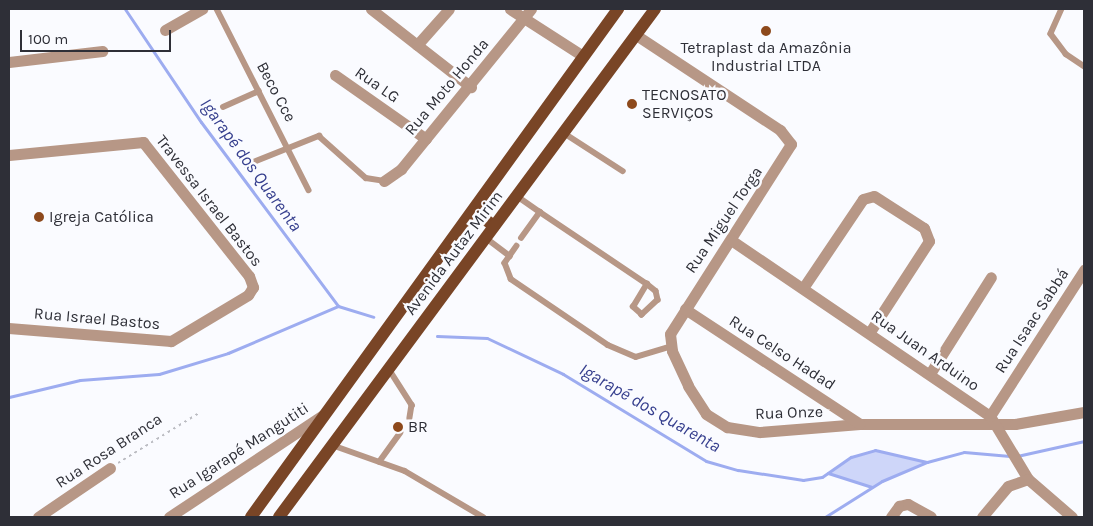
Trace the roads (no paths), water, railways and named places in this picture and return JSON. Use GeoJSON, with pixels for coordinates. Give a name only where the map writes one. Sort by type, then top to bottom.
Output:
{"type":"FeatureCollection","features":[{"type":"Feature","properties":{"kind":"main road","name":"Avenida Autaz Mirim"},"geometry":{"type":"LineString","coordinates":[[251,517],[474,211],[618,9]]}},
{"type":"Feature","properties":{"kind":"main road","name":"Avenida Autaz Mirim"},"geometry":{"type":"LineString","coordinates":[[278,517],[655,9]]}},
{"type":"Feature","properties":{"kind":"main road"},"geometry":{"type":"LineString","coordinates":[[474,211],[494,226]]}},
{"type":"Feature","properties":{"kind":"street"},"geometry":{"type":"LineString","coordinates":[[165,30],[202,9]]}},
{"type":"Feature","properties":{"kind":"street"},"geometry":{"type":"LineString","coordinates":[[371,9],[471,87]]}},
{"type":"Feature","properties":{"kind":"street"},"geometry":{"type":"LineString","coordinates":[[417,45],[449,9]]}},
{"type":"Feature","properties":{"kind":"street"},"geometry":{"type":"LineString","coordinates":[[510,9],[528,13],[583,56]]}},
{"type":"Feature","properties":{"kind":"street","name":"Rua Moto Honda"},"geometry":{"type":"LineString","coordinates":[[384,181],[401,169],[471,87],[528,13]]}},
{"type":"Feature","properties":{"kind":"street","name":"Rua Miguel Torga"},"geometry":{"type":"LineString","coordinates":[[636,35],[785,134],[790,150],[685,309]]}},
{"type":"Feature","properties":{"kind":"street"},"geometry":{"type":"LineString","coordinates":[[9,62],[102,51]]}},
{"type":"Feature","properties":{"kind":"street","name":"Rua LG"},"geometry":{"type":"LineString","coordinates":[[335,75],[426,139]]}},
{"type":"Feature","properties":{"kind":"street","name":"Travessa Israel Bastos"},"geometry":{"type":"LineString","coordinates":[[9,155],[136,140],[148,145],[252,282],[248,295],[181,338]]}},
{"type":"Feature","properties":{"kind":"street"},"geometry":{"type":"LineString","coordinates":[[803,288],[863,199],[874,196],[924,228],[929,241],[870,332]]}},
{"type":"Feature","properties":{"kind":"street","name":"Rua Juan Arduino"},"geometry":{"type":"LineString","coordinates":[[731,240],[931,372],[993,419],[1013,450],[1026,476],[1072,517]]}},
{"type":"Feature","properties":{"kind":"street","name":"Rua Isaac Sabbá"},"geometry":{"type":"LineString","coordinates":[[993,419],[1084,270]]}},
{"type":"Feature","properties":{"kind":"street"},"geometry":{"type":"LineString","coordinates":[[931,372],[991,277]]}},
{"type":"Feature","properties":{"kind":"street"},"geometry":{"type":"LineString","coordinates":[[671,346],[670,334],[685,309]]}},
{"type":"Feature","properties":{"kind":"street","name":"Rua Celso Hadad"},"geometry":{"type":"LineString","coordinates":[[685,309],[860,424]]}},
{"type":"Feature","properties":{"kind":"street","name":"Rua Israel Bastos"},"geometry":{"type":"LineString","coordinates":[[9,328],[161,342],[181,338]]}},
{"type":"Feature","properties":{"kind":"street","name":"Rua Onze"},"geometry":{"type":"LineString","coordinates":[[671,346],[697,402],[706,414],[727,427],[760,432],[860,424],[993,419],[1046,421],[1084,412]]}},
{"type":"Feature","properties":{"kind":"street","name":"Rua Igarapé Mangutiti"},"geometry":{"type":"LineString","coordinates":[[169,517],[327,412]]}},
{"type":"Feature","properties":{"kind":"street","name":"Rua Rosa Branca"},"geometry":{"type":"LineString","coordinates":[[38,517],[110,468]]}},
{"type":"Feature","properties":{"kind":"street"},"geometry":{"type":"LineString","coordinates":[[982,517],[1008,486],[1026,476]]}},
{"type":"Feature","properties":{"kind":"street"},"geometry":{"type":"LineString","coordinates":[[891,517],[899,506],[908,504],[931,517]]}},
{"type":"Feature","properties":{"kind":"lane","name":"Beco Cce"},"geometry":{"type":"LineString","coordinates":[[217,9],[290,149],[309,190]]}},
{"type":"Feature","properties":{"kind":"lane"},"geometry":{"type":"LineString","coordinates":[[1062,9],[1051,34],[1066,54],[1084,66]]}},
{"type":"Feature","properties":{"kind":"lane"},"geometry":{"type":"LineString","coordinates":[[223,107],[259,91]]}},
{"type":"Feature","properties":{"kind":"lane"},"geometry":{"type":"LineString","coordinates":[[563,132],[623,171]]}},
{"type":"Feature","properties":{"kind":"lane"},"geometry":{"type":"LineString","coordinates":[[246,165],[319,136],[366,178],[384,181]]}},
{"type":"Feature","properties":{"kind":"lane"},"geometry":{"type":"LineString","coordinates":[[516,196],[647,284],[659,295],[642,315],[633,307],[647,284]]}},
{"type":"Feature","properties":{"kind":"lane"},"geometry":{"type":"LineString","coordinates":[[521,238],[540,212]]}},
{"type":"Feature","properties":{"kind":"lane"},"geometry":{"type":"LineString","coordinates":[[485,238],[510,256]]}},
{"type":"Feature","properties":{"kind":"lane"},"geometry":{"type":"LineString","coordinates":[[517,246],[505,264],[511,279],[618,351],[636,357],[671,346]]}},
{"type":"Feature","properties":{"kind":"lane"},"geometry":{"type":"LineString","coordinates":[[389,368],[412,405],[410,418]]}},
{"type":"Feature","properties":{"kind":"lane"},"geometry":{"type":"LineString","coordinates":[[379,462],[400,433]]}},
{"type":"Feature","properties":{"kind":"lane"},"geometry":{"type":"LineString","coordinates":[[332,445],[416,477],[484,517]]}},
{"type":"Feature","properties":{"kind":"waterway","name":"Igarapé dos Quarenta"},"geometry":{"type":"LineString","coordinates":[[125,9],[201,122],[338,306],[373,317]]}},
{"type":"Feature","properties":{"kind":"waterway"},"geometry":{"type":"LineString","coordinates":[[9,397],[80,380],[159,374],[228,353],[338,306]]}},
{"type":"Feature","properties":{"kind":"waterway","name":"Igarapé dos Quarenta"},"geometry":{"type":"LineString","coordinates":[[437,336],[487,338],[563,374],[706,461],[738,470],[803,480],[822,477],[851,457],[875,450],[927,462],[964,452],[1010,456]]}},
{"type":"Feature","properties":{"kind":"waterway","name":"Igarapé dos Quarenta"},"geometry":{"type":"LineString","coordinates":[[1017,456],[1084,441]]}},
{"type":"Feature","properties":{"kind":"waterway"},"geometry":{"type":"LineString","coordinates":[[825,517],[882,481],[927,462]]}},
{"type":"Feature","properties":{"kind":"waterway"},"geometry":{"type":"LineString","coordinates":[[828,473],[872,487]]}},
{"type":"Feature","properties":{"kind":"place","name":"Tetraplast da Amazônia Industrial LTDA"},"geometry":{"type":"Point","coordinates":[766,31]}},
{"type":"Feature","properties":{"kind":"place","name":"TECNOSATO SERVIÇOS"},"geometry":{"type":"Point","coordinates":[632,104]}},
{"type":"Feature","properties":{"kind":"place","name":"Igreja Católica"},"geometry":{"type":"Point","coordinates":[39,217]}},
{"type":"Feature","properties":{"kind":"place","name":"BR"},"geometry":{"type":"Point","coordinates":[398,427]}}]}
